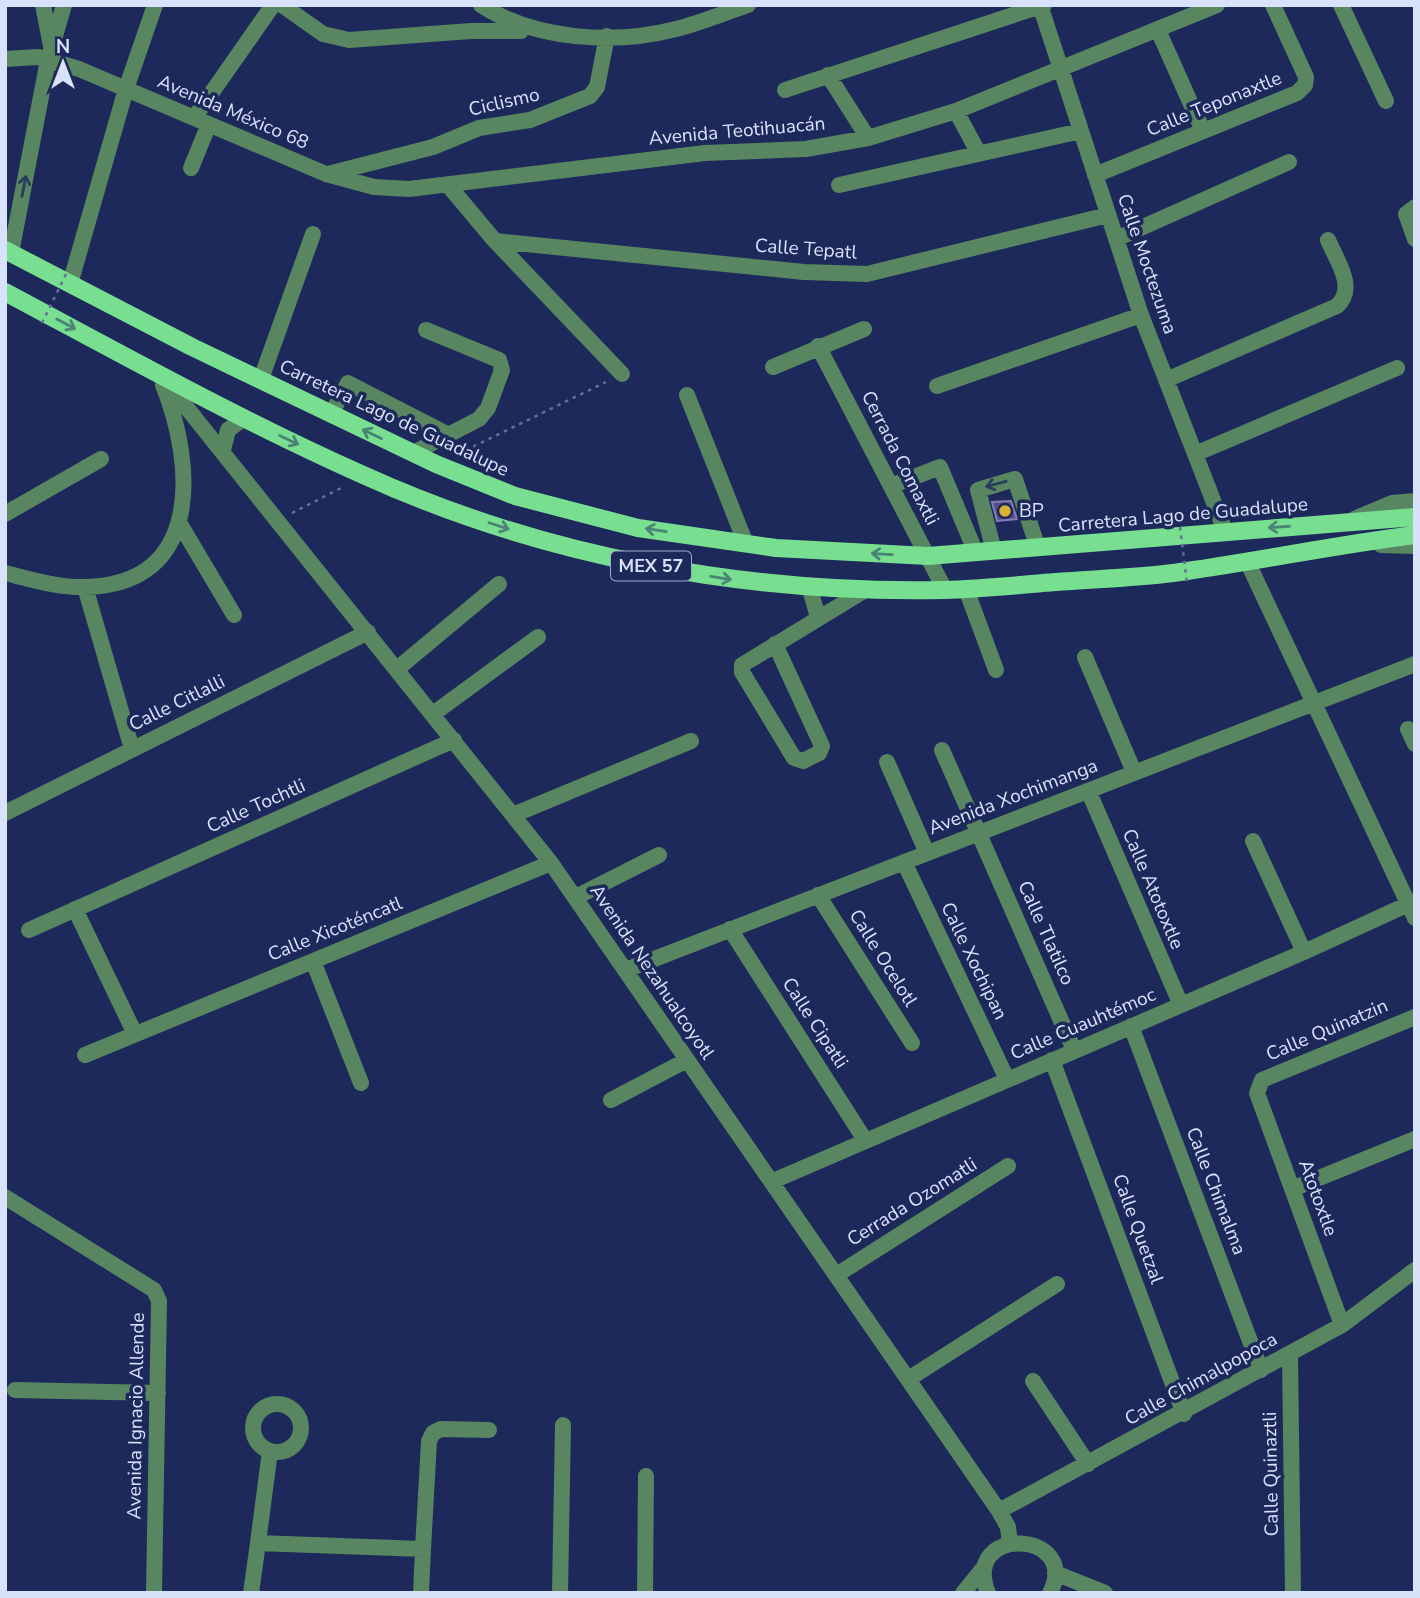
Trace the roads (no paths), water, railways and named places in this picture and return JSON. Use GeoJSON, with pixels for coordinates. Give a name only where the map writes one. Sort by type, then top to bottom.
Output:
{"type":"FeatureCollection","features":[{"type":"Feature","properties":{"kind":"main road","name":"Carretera Lago de Guadalupe"},"geometry":{"type":"LineString","coordinates":[[8,251],[69,277],[261,379],[436,464],[527,499],[638,528],[776,548],[928,556],[1347,522]]}},
{"type":"Feature","properties":{"kind":"main road","name":"MEX 57"},"geometry":{"type":"LineString","coordinates":[[5,292],[244,418],[363,475],[468,516],[547,542],[642,564],[703,575],[809,586],[945,590],[1171,573],[1351,543]]}},
{"type":"Feature","properties":{"kind":"main road"},"geometry":{"type":"LineString","coordinates":[[1347,522],[1415,517]]}},
{"type":"Feature","properties":{"kind":"main road"},"geometry":{"type":"LineString","coordinates":[[1351,543],[1415,535]]}},
{"type":"Feature","properties":{"kind":"street"},"geometry":{"type":"LineString","coordinates":[[43,5],[49,54]]}},
{"type":"Feature","properties":{"kind":"street"},"geometry":{"type":"LineString","coordinates":[[8,251],[49,54],[64,5]]}},
{"type":"Feature","properties":{"kind":"street"},"geometry":{"type":"LineString","coordinates":[[69,277],[126,89],[155,5]]}},
{"type":"Feature","properties":{"kind":"street"},"geometry":{"type":"LineString","coordinates":[[191,168],[202,121],[273,5]]}},
{"type":"Feature","properties":{"kind":"street"},"geometry":{"type":"LineString","coordinates":[[282,5],[323,34],[349,40],[471,31],[607,36],[676,29],[748,5]]}},
{"type":"Feature","properties":{"kind":"street"},"geometry":{"type":"LineString","coordinates":[[481,5],[506,21],[540,32]]}},
{"type":"Feature","properties":{"kind":"street"},"geometry":{"type":"LineString","coordinates":[[506,21],[512,5]]}},
{"type":"Feature","properties":{"kind":"street"},"geometry":{"type":"LineString","coordinates":[[1061,68],[1217,5]]}},
{"type":"Feature","properties":{"kind":"street","name":"Calle Teponaxtle"},"geometry":{"type":"LineString","coordinates":[[1095,175],[1297,93],[1305,85],[1306,77],[1273,5]]}},
{"type":"Feature","properties":{"kind":"street"},"geometry":{"type":"LineString","coordinates":[[1341,5],[1386,101]]}},
{"type":"Feature","properties":{"kind":"street"},"geometry":{"type":"LineString","coordinates":[[785,90],[1042,6]]}},
{"type":"Feature","properties":{"kind":"street","name":"Calle Moctezuma"},"geometry":{"type":"LineString","coordinates":[[1042,6],[1140,315],[1225,531]]}},
{"type":"Feature","properties":{"kind":"street"},"geometry":{"type":"LineString","coordinates":[[1158,30],[1203,131]]}},
{"type":"Feature","properties":{"kind":"street","name":"Ciclismo"},"geometry":{"type":"LineString","coordinates":[[326,174],[433,147],[479,128],[530,120],[590,96],[597,88],[607,36]]}},
{"type":"Feature","properties":{"kind":"street","name":"Avenida México 68"},"geometry":{"type":"LineString","coordinates":[[5,59],[49,54],[326,174],[374,187],[409,189],[448,185]]}},
{"type":"Feature","properties":{"kind":"street","name":"Avenida Teotihuacán"},"geometry":{"type":"LineString","coordinates":[[448,185],[705,153],[806,149],[868,138],[956,111],[1061,68]]}},
{"type":"Feature","properties":{"kind":"street"},"geometry":{"type":"LineString","coordinates":[[828,75],[868,138]]}},
{"type":"Feature","properties":{"kind":"street"},"geometry":{"type":"LineString","coordinates":[[956,111],[979,154]]}},
{"type":"Feature","properties":{"kind":"street"},"geometry":{"type":"LineString","coordinates":[[839,185],[1081,131]]}},
{"type":"Feature","properties":{"kind":"street"},"geometry":{"type":"LineString","coordinates":[[1116,239],[1289,162]]}},
{"type":"Feature","properties":{"kind":"street"},"geometry":{"type":"LineString","coordinates":[[448,185],[495,242],[622,374]]}},
{"type":"Feature","properties":{"kind":"street"},"geometry":{"type":"LineString","coordinates":[[1415,207],[1406,214],[1415,239]]}},
{"type":"Feature","properties":{"kind":"street","name":"Calle Tepatl"},"geometry":{"type":"LineString","coordinates":[[495,242],[804,272],[867,274],[1108,215]]}},
{"type":"Feature","properties":{"kind":"street"},"geometry":{"type":"LineString","coordinates":[[261,379],[313,234]]}},
{"type":"Feature","properties":{"kind":"street"},"geometry":{"type":"LineString","coordinates":[[1166,380],[1337,306],[1346,298],[1348,288],[1328,240]]}},
{"type":"Feature","properties":{"kind":"street"},"geometry":{"type":"LineString","coordinates":[[936,386],[1140,315]]}},
{"type":"Feature","properties":{"kind":"street"},"geometry":{"type":"LineString","coordinates":[[774,367],[864,328]]}},
{"type":"Feature","properties":{"kind":"street"},"geometry":{"type":"LineString","coordinates":[[413,453],[478,419],[488,408],[502,364],[499,359],[426,330]]}},
{"type":"Feature","properties":{"kind":"street","name":"Cerrada Comaxtli"},"geometry":{"type":"LineString","coordinates":[[818,346],[945,590]]}},
{"type":"Feature","properties":{"kind":"street"},"geometry":{"type":"LineString","coordinates":[[1195,454],[1397,368]]}},
{"type":"Feature","properties":{"kind":"street"},"geometry":{"type":"LineString","coordinates":[[5,573],[85,587],[116,582],[152,567],[180,524],[185,474],[183,449],[174,412],[159,373]]}},
{"type":"Feature","properties":{"kind":"street","name":"Avenida Nezahualcoyotl"},"geometry":{"type":"LineString","coordinates":[[159,373],[454,740],[576,897],[910,1378],[999,1511],[1008,1527],[1010,1542]]}},
{"type":"Feature","properties":{"kind":"street"},"geometry":{"type":"LineString","coordinates":[[331,414],[348,383],[449,435]]}},
{"type":"Feature","properties":{"kind":"street"},"geometry":{"type":"LineString","coordinates":[[688,396],[746,544]]}},
{"type":"Feature","properties":{"kind":"street"},"geometry":{"type":"LineString","coordinates":[[223,450],[228,430],[244,418]]}},
{"type":"Feature","properties":{"kind":"street"},"geometry":{"type":"LineString","coordinates":[[5,514],[101,459]]}},
{"type":"Feature","properties":{"kind":"street"},"geometry":{"type":"LineString","coordinates":[[891,486],[940,467],[976,553]]}},
{"type":"Feature","properties":{"kind":"street"},"geometry":{"type":"LineString","coordinates":[[994,551],[978,490],[1015,479],[1038,548]]}},
{"type":"Feature","properties":{"kind":"street","name":"Carretera Lago de Guadalupe"},"geometry":{"type":"LineString","coordinates":[[1347,522],[1392,503],[1415,501]]}},
{"type":"Feature","properties":{"kind":"street"},"geometry":{"type":"LineString","coordinates":[[180,524],[234,615]]}},
{"type":"Feature","properties":{"kind":"street","name":"MEX 57"},"geometry":{"type":"LineString","coordinates":[[1351,543],[1415,546]]}},
{"type":"Feature","properties":{"kind":"street"},"geometry":{"type":"LineString","coordinates":[[1247,561],[1312,703],[1413,908]]}},
{"type":"Feature","properties":{"kind":"street"},"geometry":{"type":"LineString","coordinates":[[397,669],[499,584]]}},
{"type":"Feature","properties":{"kind":"street"},"geometry":{"type":"LineString","coordinates":[[809,586],[818,617]]}},
{"type":"Feature","properties":{"kind":"street"},"geometry":{"type":"LineString","coordinates":[[85,587],[132,749]]}},
{"type":"Feature","properties":{"kind":"street"},"geometry":{"type":"LineString","coordinates":[[775,644],[822,746],[819,753],[803,761],[794,758],[742,672],[746,661],[775,644],[811,626],[818,617],[867,589]]}},
{"type":"Feature","properties":{"kind":"street"},"geometry":{"type":"LineString","coordinates":[[966,589],[996,670]]}},
{"type":"Feature","properties":{"kind":"street","name":"Calle Citlalli"},"geometry":{"type":"LineString","coordinates":[[5,813],[368,632]]}},
{"type":"Feature","properties":{"kind":"street"},"geometry":{"type":"LineString","coordinates":[[433,714],[538,637]]}},
{"type":"Feature","properties":{"kind":"street"},"geometry":{"type":"LineString","coordinates":[[1086,657],[1134,772]]}},
{"type":"Feature","properties":{"kind":"street","name":"Avenida Xochimanga"},"geometry":{"type":"LineString","coordinates":[[626,970],[1415,664]]}},
{"type":"Feature","properties":{"kind":"street","name":"Calle Tochtli"},"geometry":{"type":"LineString","coordinates":[[29,930],[454,740]]}},
{"type":"Feature","properties":{"kind":"street"},"geometry":{"type":"LineString","coordinates":[[513,815],[691,741]]}},
{"type":"Feature","properties":{"kind":"street","name":"Calle Tlatilco"},"geometry":{"type":"LineString","coordinates":[[942,750],[1074,1051]]}},
{"type":"Feature","properties":{"kind":"street"},"geometry":{"type":"LineString","coordinates":[[887,762],[927,853]]}},
{"type":"Feature","properties":{"kind":"street","name":"Calle Atotoxtle"},"geometry":{"type":"LineString","coordinates":[[1088,790],[1181,1005]]}},
{"type":"Feature","properties":{"kind":"street"},"geometry":{"type":"LineString","coordinates":[[1253,841],[1304,953]]}},
{"type":"Feature","properties":{"kind":"street"},"geometry":{"type":"LineString","coordinates":[[576,897],[659,855]]}},
{"type":"Feature","properties":{"kind":"street","name":"Calle Xochipan"},"geometry":{"type":"LineString","coordinates":[[904,862],[1007,1079]]}},
{"type":"Feature","properties":{"kind":"street","name":"Calle Xicoténcatl"},"geometry":{"type":"LineString","coordinates":[[85,1055],[551,863]]}},
{"type":"Feature","properties":{"kind":"street","name":"Calle Ocelotl"},"geometry":{"type":"LineString","coordinates":[[818,895],[912,1043]]}},
{"type":"Feature","properties":{"kind":"street","name":"Calle Cuauhtémoc"},"geometry":{"type":"LineString","coordinates":[[773,1181],[1131,1026],[1413,908]]}},
{"type":"Feature","properties":{"kind":"street"},"geometry":{"type":"LineString","coordinates":[[75,909],[135,1034]]}},
{"type":"Feature","properties":{"kind":"street","name":"Calle Cipatli"},"geometry":{"type":"LineString","coordinates":[[730,929],[865,1140]]}},
{"type":"Feature","properties":{"kind":"street"},"geometry":{"type":"LineString","coordinates":[[313,961],[361,1083]]}},
{"type":"Feature","properties":{"kind":"street","name":"Calle Quinatzin"},"geometry":{"type":"LineString","coordinates":[[1257,1085],[1262,1080],[1415,1017]]}},
{"type":"Feature","properties":{"kind":"street","name":"Calle Chimalma"},"geometry":{"type":"LineString","coordinates":[[1131,1026],[1261,1370]]}},
{"type":"Feature","properties":{"kind":"street"},"geometry":{"type":"LineString","coordinates":[[611,1100],[687,1060]]}},
{"type":"Feature","properties":{"kind":"street","name":"Calle Quetzal"},"geometry":{"type":"LineString","coordinates":[[1052,1060],[1184,1413]]}},
{"type":"Feature","properties":{"kind":"street","name":"Atotoxtle"},"geometry":{"type":"LineString","coordinates":[[1257,1085],[1257,1093],[1342,1325]]}},
{"type":"Feature","properties":{"kind":"street"},"geometry":{"type":"LineString","coordinates":[[1292,1189],[1415,1139]]}},
{"type":"Feature","properties":{"kind":"street","name":"Cerrada Ozomatli"},"geometry":{"type":"LineString","coordinates":[[838,1274],[1008,1166]]}},
{"type":"Feature","properties":{"kind":"street","name":"Avenida Ignacio Allende"},"geometry":{"type":"LineString","coordinates":[[5,1197],[154,1290],[159,1301],[154,1593]]}},
{"type":"Feature","properties":{"kind":"street","name":"Calle Chimalpopoca"},"geometry":{"type":"LineString","coordinates":[[999,1511],[1342,1325],[1415,1270]]}},
{"type":"Feature","properties":{"kind":"street"},"geometry":{"type":"LineString","coordinates":[[910,1378],[1057,1284]]}},
{"type":"Feature","properties":{"kind":"street","name":"Calle Quinaztli"},"geometry":{"type":"LineString","coordinates":[[1290,1354],[1293,1593]]}},
{"type":"Feature","properties":{"kind":"street"},"geometry":{"type":"LineString","coordinates":[[1033,1381],[1088,1464]]}},
{"type":"Feature","properties":{"kind":"street"},"geometry":{"type":"LineString","coordinates":[[15,1390],[158,1393]]}},
{"type":"Feature","properties":{"kind":"street"},"geometry":{"type":"LineString","coordinates":[[559,1593],[564,1426]]}},
{"type":"Feature","properties":{"kind":"street"},"geometry":{"type":"LineString","coordinates":[[421,1593],[429,1441],[433,1433],[441,1429],[489,1430]]}},
{"type":"Feature","properties":{"kind":"street"},"geometry":{"type":"LineString","coordinates":[[251,1593],[270,1451]]}},
{"type":"Feature","properties":{"kind":"street"},"geometry":{"type":"LineString","coordinates":[[645,1593],[646,1476]]}},
{"type":"Feature","properties":{"kind":"street"},"geometry":{"type":"LineString","coordinates":[[963,1593],[992,1554],[1010,1542],[1023,1541],[1044,1551],[1055,1573],[1051,1593]]}},
{"type":"Feature","properties":{"kind":"street"},"geometry":{"type":"LineString","coordinates":[[258,1543],[423,1549]]}},
{"type":"Feature","properties":{"kind":"street"},"geometry":{"type":"LineString","coordinates":[[986,1564],[984,1577],[988,1593]]}},
{"type":"Feature","properties":{"kind":"street"},"geometry":{"type":"LineString","coordinates":[[1055,1573],[1105,1593]]}},
{"type":"Feature","properties":{"kind":"place","name":"BP"},"geometry":{"type":"Point","coordinates":[1005,511]}}]}
